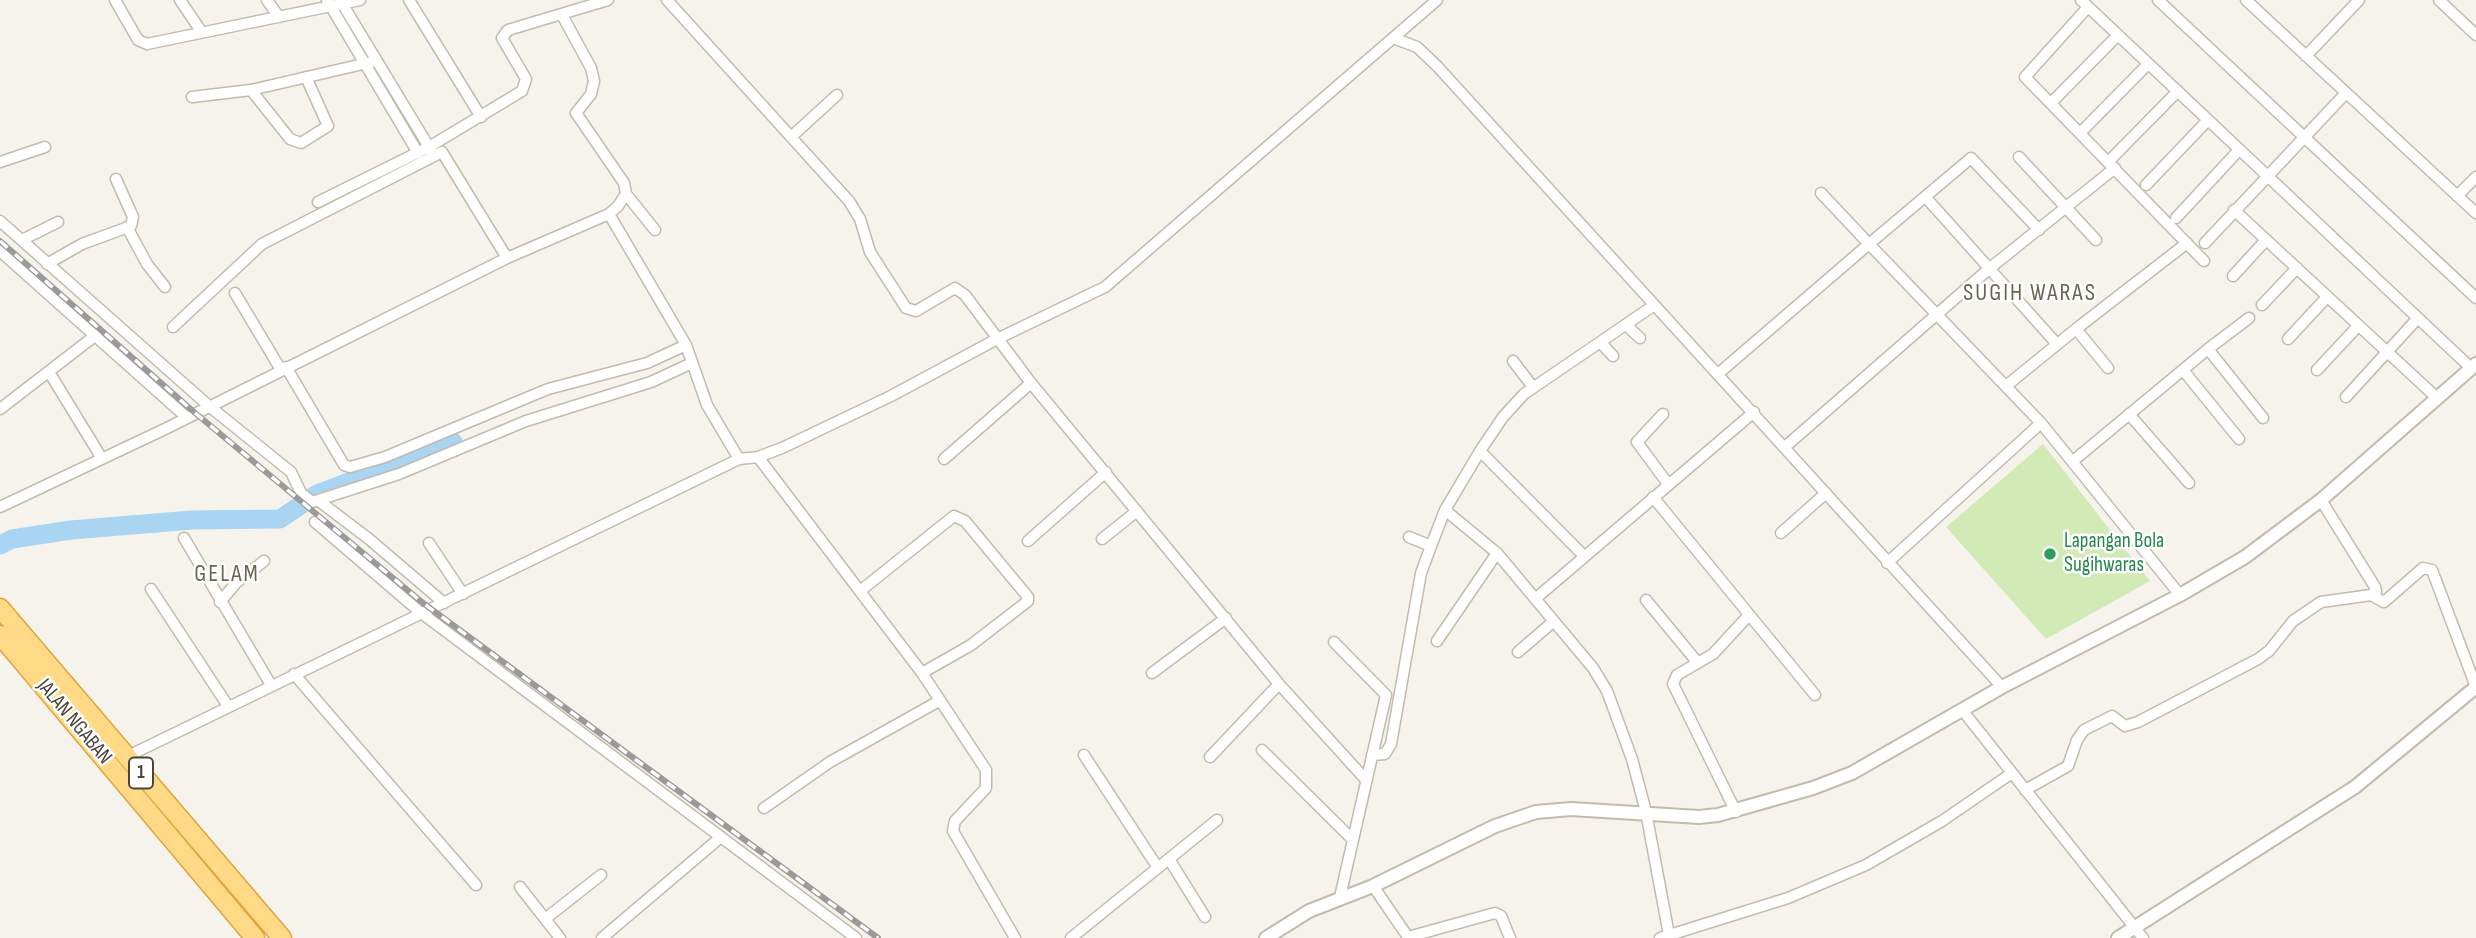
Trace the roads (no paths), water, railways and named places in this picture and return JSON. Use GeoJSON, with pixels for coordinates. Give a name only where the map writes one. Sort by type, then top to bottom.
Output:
{"type":"FeatureCollection","features":[{"type":"Feature","properties":{"kind":"highway","name":"1"},"geometry":{"type":"LineString","coordinates":[[0,608],[282,938]]}},
{"type":"Feature","properties":{"kind":"highway","name":"JALAN NGABAN"},"geometry":{"type":"LineString","coordinates":[[0,636],[255,938]]}},
{"type":"Feature","properties":{"kind":"street"},"geometry":{"type":"LineString","coordinates":[[115,0],[141,43],[360,0]]}},
{"type":"Feature","properties":{"kind":"street"},"geometry":{"type":"LineString","coordinates":[[180,0],[201,31]]}},
{"type":"Feature","properties":{"kind":"street"},"geometry":{"type":"LineString","coordinates":[[267,0],[279,17]]}},
{"type":"Feature","properties":{"kind":"street"},"geometry":{"type":"LineString","coordinates":[[409,0],[481,117]]}},
{"type":"Feature","properties":{"kind":"street"},"geometry":{"type":"LineString","coordinates":[[173,327],[269,240],[436,149],[525,87],[526,79],[504,43],[503,34],[514,27],[608,0]]}},
{"type":"Feature","properties":{"kind":"street"},"geometry":{"type":"LineString","coordinates":[[667,0],[731,74],[849,201],[862,225],[865,240],[876,263],[906,308],[916,311],[955,288],[965,295],[1031,383],[1279,684],[1366,780]]}},
{"type":"Feature","properties":{"kind":"street"},"geometry":{"type":"LineString","coordinates":[[125,757],[739,458],[758,457],[891,396],[997,339],[1113,282],[1401,40],[1437,0]]}},
{"type":"Feature","properties":{"kind":"street"},"geometry":{"type":"LineString","coordinates":[[2158,0],[2476,298]]}},
{"type":"Feature","properties":{"kind":"street"},"geometry":{"type":"LineString","coordinates":[[2246,0],[2476,213]]}},
{"type":"Feature","properties":{"kind":"street"},"geometry":{"type":"LineString","coordinates":[[2306,57],[2359,0]]}},
{"type":"Feature","properties":{"kind":"street"},"geometry":{"type":"LineString","coordinates":[[2439,0],[2476,35]]}},
{"type":"Feature","properties":{"kind":"street"},"geometry":{"type":"LineString","coordinates":[[335,3],[507,258]]}},
{"type":"Feature","properties":{"kind":"street"},"geometry":{"type":"LineString","coordinates":[[335,3],[363,65],[418,153]]}},
{"type":"Feature","properties":{"kind":"street"},"geometry":{"type":"LineString","coordinates":[[1266,938],[1296,918],[1495,826],[1536,812],[1571,809],[1699,817],[1736,812],[1852,773],[2002,687],[2180,595],[2245,557],[2322,500],[2474,366],[2418,318],[2085,3],[2025,75],[2204,261]]}},
{"type":"Feature","properties":{"kind":"street"},"geometry":{"type":"LineString","coordinates":[[562,15],[591,68],[594,81],[591,94],[576,113],[621,178],[626,194],[655,230]]}},
{"type":"Feature","properties":{"kind":"street"},"geometry":{"type":"LineString","coordinates":[[2052,102],[2118,35]]}},
{"type":"Feature","properties":{"kind":"street"},"geometry":{"type":"LineString","coordinates":[[1401,40],[1437,66],[1642,295],[1719,373],[1887,563],[2002,687]]}},
{"type":"Feature","properties":{"kind":"street"},"geometry":{"type":"LineString","coordinates":[[192,97],[251,90],[376,61]]}},
{"type":"Feature","properties":{"kind":"street"},"geometry":{"type":"LineString","coordinates":[[2081,132],[2148,64]]}},
{"type":"Feature","properties":{"kind":"street"},"geometry":{"type":"LineString","coordinates":[[251,90],[290,139],[301,143],[328,126],[306,77]]}},
{"type":"Feature","properties":{"kind":"street"},"geometry":{"type":"LineString","coordinates":[[1786,446],[1990,268],[2066,209],[2112,165],[2178,91]]}},
{"type":"Feature","properties":{"kind":"street"},"geometry":{"type":"LineString","coordinates":[[2205,243],[2266,175],[2345,94]]}},
{"type":"Feature","properties":{"kind":"street"},"geometry":{"type":"LineString","coordinates":[[791,137],[837,95]]}},
{"type":"Feature","properties":{"kind":"street"},"geometry":{"type":"LineString","coordinates":[[2146,185],[2208,120]]}},
{"type":"Feature","properties":{"kind":"street"},"geometry":{"type":"LineString","coordinates":[[0,162],[45,147]]}},
{"type":"Feature","properties":{"kind":"street"},"geometry":{"type":"LineString","coordinates":[[318,202],[418,153],[436,149]]}},
{"type":"Feature","properties":{"kind":"street"},"geometry":{"type":"LineString","coordinates":[[2176,218],[2239,150]]}},
{"type":"Feature","properties":{"kind":"street"},"geometry":{"type":"LineString","coordinates":[[2018,157],[2096,240]]}},
{"type":"Feature","properties":{"kind":"street"},"geometry":{"type":"LineString","coordinates":[[1719,373],[1969,158],[1976,162],[2039,230]]}},
{"type":"Feature","properties":{"kind":"street"},"geometry":{"type":"LineString","coordinates":[[2457,196],[2476,177]]}},
{"type":"Feature","properties":{"kind":"street"},"geometry":{"type":"LineString","coordinates":[[47,264],[82,244],[132,224],[133,217],[116,179]]}},
{"type":"Feature","properties":{"kind":"street"},"geometry":{"type":"LineString","coordinates":[[1821,193],[2041,423],[2180,595]]}},
{"type":"Feature","properties":{"kind":"street"},"geometry":{"type":"LineString","coordinates":[[0,507],[507,258],[609,214],[626,194]]}},
{"type":"Feature","properties":{"kind":"street"},"geometry":{"type":"LineString","coordinates":[[1930,201],[2056,342]]}},
{"type":"Feature","properties":{"kind":"street"},"geometry":{"type":"LineString","coordinates":[[2234,210],[2437,398]]}},
{"type":"Feature","properties":{"kind":"street"},"geometry":{"type":"LineString","coordinates":[[609,214],[687,346],[707,405],[739,458]]}},
{"type":"Feature","properties":{"kind":"street"},"geometry":{"type":"LineString","coordinates":[[0,220],[209,406],[291,472],[312,500],[369,538],[444,603]]}},
{"type":"Feature","properties":{"kind":"street"},"geometry":{"type":"LineString","coordinates":[[22,240],[58,222]]}},
{"type":"Feature","properties":{"kind":"street"},"geometry":{"type":"LineString","coordinates":[[127,227],[147,264],[165,287]]}},
{"type":"Feature","properties":{"kind":"street"},"geometry":{"type":"LineString","coordinates":[[2233,276],[2266,240]]}},
{"type":"Feature","properties":{"kind":"street"},"geometry":{"type":"LineString","coordinates":[[2006,386],[2056,342],[2187,243]]}},
{"type":"Feature","properties":{"kind":"street"},"geometry":{"type":"LineString","coordinates":[[0,251],[185,416]]}},
{"type":"Feature","properties":{"kind":"street"},"geometry":{"type":"LineString","coordinates":[[2262,305],[2297,268]]}},
{"type":"Feature","properties":{"kind":"street"},"geometry":{"type":"LineString","coordinates":[[235,293],[344,465],[350,467],[385,457],[548,389],[647,363],[687,346]]}},
{"type":"Feature","properties":{"kind":"street"},"geometry":{"type":"LineString","coordinates":[[2288,339],[2327,297]]}},
{"type":"Feature","properties":{"kind":"street"},"geometry":{"type":"LineString","coordinates":[[1378,755],[1391,744],[1426,544],[1480,451],[1528,380],[1601,343],[1653,305]]}},
{"type":"Feature","properties":{"kind":"street"},"geometry":{"type":"LineString","coordinates":[[2073,461],[2249,318]]}},
{"type":"Feature","properties":{"kind":"street"},"geometry":{"type":"LineString","coordinates":[[2346,397],[2418,318]]}},
{"type":"Feature","properties":{"kind":"street"},"geometry":{"type":"LineString","coordinates":[[1626,325],[1640,338]]}},
{"type":"Feature","properties":{"kind":"street"},"geometry":{"type":"LineString","coordinates":[[2317,370],[2358,326]]}},
{"type":"Feature","properties":{"kind":"street"},"geometry":{"type":"LineString","coordinates":[[2076,329],[2108,368]]}},
{"type":"Feature","properties":{"kind":"street"},"geometry":{"type":"LineString","coordinates":[[0,409],[96,335]]}},
{"type":"Feature","properties":{"kind":"street"},"geometry":{"type":"LineString","coordinates":[[1601,343],[1613,356]]}},
{"type":"Feature","properties":{"kind":"street"},"geometry":{"type":"LineString","coordinates":[[2208,349],[2263,418]]}},
{"type":"Feature","properties":{"kind":"street"},"geometry":{"type":"LineString","coordinates":[[312,500],[399,474],[526,421],[651,382],[691,361]]}},
{"type":"Feature","properties":{"kind":"street"},"geometry":{"type":"LineString","coordinates":[[1513,361],[1528,380]]}},
{"type":"Feature","properties":{"kind":"street"},"geometry":{"type":"LineString","coordinates":[[2183,370],[2239,439]]}},
{"type":"Feature","properties":{"kind":"street"},"geometry":{"type":"LineString","coordinates":[[49,372],[101,457]]}},
{"type":"Feature","properties":{"kind":"street"},"geometry":{"type":"LineString","coordinates":[[944,459],[1031,383]]}},
{"type":"Feature","properties":{"kind":"street"},"geometry":{"type":"LineString","coordinates":[[1535,599],[1583,555],[1754,412]]}},
{"type":"Feature","properties":{"kind":"street"},"geometry":{"type":"LineString","coordinates":[[1663,414],[1637,442],[1668,484]]}},
{"type":"Feature","properties":{"kind":"street"},"geometry":{"type":"LineString","coordinates":[[2129,414],[2189,483]]}},
{"type":"Feature","properties":{"kind":"street"},"geometry":{"type":"LineString","coordinates":[[1887,563],[2041,423]]}},
{"type":"Feature","properties":{"kind":"street"},"geometry":{"type":"LineString","coordinates":[[1480,451],[1583,555]]}},
{"type":"Feature","properties":{"kind":"street"},"geometry":{"type":"LineString","coordinates":[[758,457],[922,674],[979,758],[988,779],[981,796],[955,821],[953,831],[1016,938]]}},
{"type":"Feature","properties":{"kind":"street"},"geometry":{"type":"LineString","coordinates":[[1028,541],[1106,472]]}},
{"type":"Feature","properties":{"kind":"street"},"geometry":{"type":"LineString","coordinates":[[1781,533],[1826,493]]}},
{"type":"Feature","properties":{"kind":"street"},"geometry":{"type":"LineString","coordinates":[[1653,497],[1815,695]]}},
{"type":"Feature","properties":{"kind":"street"},"geometry":{"type":"LineString","coordinates":[[2322,500],[2375,587],[2375,598]]}},
{"type":"Feature","properties":{"kind":"street"},"geometry":{"type":"LineString","coordinates":[[1445,510],[1497,553],[1554,621],[1607,691],[1632,759],[1646,812],[1665,936],[1788,898],[1866,865],[1942,821],[2012,773]]}},
{"type":"Feature","properties":{"kind":"street"},"geometry":{"type":"LineString","coordinates":[[1102,539],[1137,511]]}},
{"type":"Feature","properties":{"kind":"street"},"geometry":{"type":"LineString","coordinates":[[860,591],[954,516],[965,521],[1028,597],[1028,601],[971,645],[922,674]]}},
{"type":"Feature","properties":{"kind":"street"},"geometry":{"type":"LineString","coordinates":[[315,522],[420,612],[856,938]]}},
{"type":"Feature","properties":{"kind":"street"},"geometry":{"type":"LineString","coordinates":[[1409,537],[1426,544]]}},
{"type":"Feature","properties":{"kind":"street"},"geometry":{"type":"LineString","coordinates":[[184,538],[271,685]]}},
{"type":"Feature","properties":{"kind":"street"},"geometry":{"type":"LineString","coordinates":[[429,544],[463,594]]}},
{"type":"Feature","properties":{"kind":"street"},"geometry":{"type":"LineString","coordinates":[[1437,641],[1497,553]]}},
{"type":"Feature","properties":{"kind":"street"},"geometry":{"type":"LineString","coordinates":[[220,602],[236,583],[264,561]]}},
{"type":"Feature","properties":{"kind":"street"},"geometry":{"type":"LineString","coordinates":[[2025,790],[2068,766],[2077,740],[2084,730],[2112,716],[2125,726],[2138,722],[2258,659],[2269,651],[2293,621],[2321,602],[2375,598],[2388,600],[2423,568],[2430,568],[2476,687],[2355,787],[2139,933],[2118,938]]}},
{"type":"Feature","properties":{"kind":"street"},"geometry":{"type":"LineString","coordinates":[[151,589],[228,706]]}},
{"type":"Feature","properties":{"kind":"street"},"geometry":{"type":"LineString","coordinates":[[1646,600],[1698,663]]}},
{"type":"Feature","properties":{"kind":"street"},"geometry":{"type":"LineString","coordinates":[[1736,812],[1672,684],[1677,675],[1713,654],[1749,615]]}},
{"type":"Feature","properties":{"kind":"street"},"geometry":{"type":"LineString","coordinates":[[1152,673],[1226,618]]}},
{"type":"Feature","properties":{"kind":"street"},"geometry":{"type":"LineString","coordinates":[[1518,652],[1554,621]]}},
{"type":"Feature","properties":{"kind":"street"},"geometry":{"type":"LineString","coordinates":[[1334,642],[1386,692],[1378,755],[1366,780],[1344,896]]}},
{"type":"Feature","properties":{"kind":"street"},"geometry":{"type":"LineString","coordinates":[[294,674],[476,886]]}},
{"type":"Feature","properties":{"kind":"street"},"geometry":{"type":"LineString","coordinates":[[1210,757],[1279,684]]}},
{"type":"Feature","properties":{"kind":"street"},"geometry":{"type":"LineString","coordinates":[[764,808],[830,762],[939,701]]}},
{"type":"Feature","properties":{"kind":"street"},"geometry":{"type":"LineString","coordinates":[[1963,711],[2139,933]]}},
{"type":"Feature","properties":{"kind":"street"},"geometry":{"type":"LineString","coordinates":[[1262,750],[1353,840]]}},
{"type":"Feature","properties":{"kind":"street"},"geometry":{"type":"LineString","coordinates":[[1084,755],[1158,868]]}},
{"type":"Feature","properties":{"kind":"street"},"geometry":{"type":"LineString","coordinates":[[1071,938],[1217,820]]}},
{"type":"Feature","properties":{"kind":"street"},"geometry":{"type":"LineString","coordinates":[[602,938],[721,837]]}},
{"type":"Feature","properties":{"kind":"street"},"geometry":{"type":"LineString","coordinates":[[1169,859],[1205,917]]}},
{"type":"Feature","properties":{"kind":"street"},"geometry":{"type":"LineString","coordinates":[[545,919],[601,875]]}},
{"type":"Feature","properties":{"kind":"street"},"geometry":{"type":"LineString","coordinates":[[520,887],[560,938]]}},
{"type":"Feature","properties":{"kind":"street"},"geometry":{"type":"LineString","coordinates":[[1368,887],[1408,937],[1495,912],[1501,916],[1510,938]]}},
{"type":"Feature","properties":{"kind":"waterway"},"geometry":{"type":"LineString","coordinates":[[0,545],[12,539],[71,530],[192,520],[280,519],[317,494],[453,442]]}},
{"type":"Feature","properties":{"kind":"railway"},"geometry":{"type":"LineString","coordinates":[[0,241],[194,412],[423,603],[878,938]]}},
{"type":"Feature","properties":{"kind":"place","name":"Lapangan Bola Sugihwaras"},"geometry":{"type":"Point","coordinates":[2050,554]}},
{"type":"Feature","properties":{"kind":"district","name":"SUGIH WARAS"},"geometry":{"type":"Point","coordinates":[2030,294]}},
{"type":"Feature","properties":{"kind":"district","name":"GELAM"},"geometry":{"type":"Point","coordinates":[227,575]}}]}
